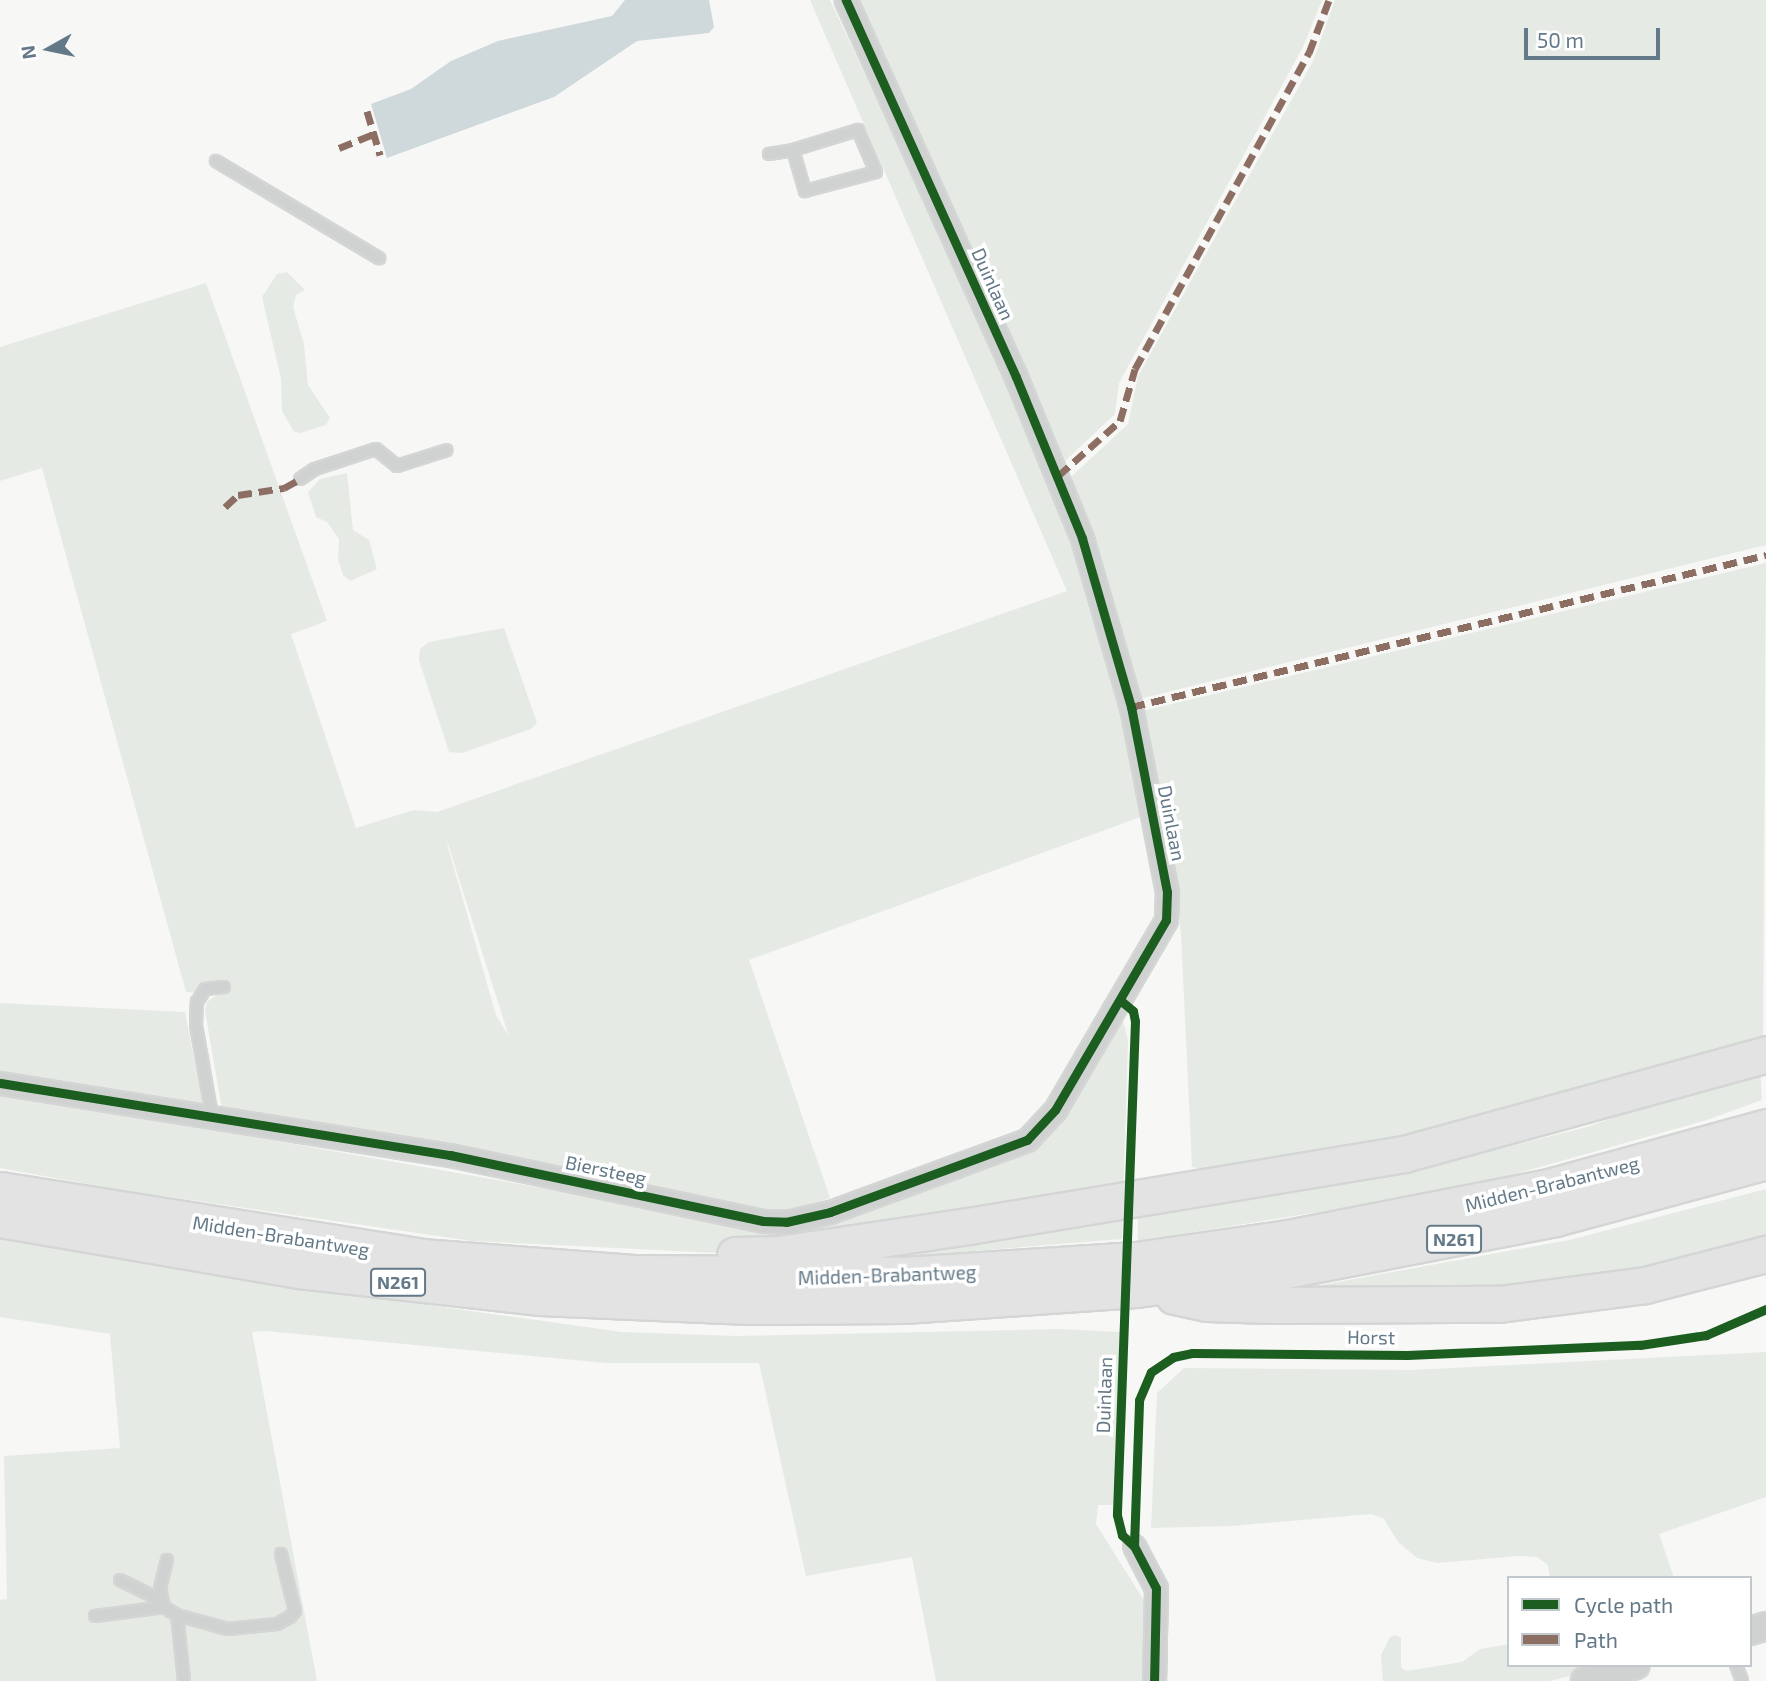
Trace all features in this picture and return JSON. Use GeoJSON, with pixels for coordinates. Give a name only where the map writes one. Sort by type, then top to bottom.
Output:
{"type":"FeatureCollection","features":[{"type":"Feature","properties":{"kind":"highway","name":"N261"},"geometry":{"type":"LineString","coordinates":[[522,1266],[656,1255],[779,1254],[1292,1174],[1404,1154],[1766,1054]]}},
{"type":"Feature","properties":{"kind":"highway","name":"Midden-Brabantweg"},"geometry":{"type":"LineString","coordinates":[[0,1190],[306,1241],[522,1266],[801,1278],[961,1273],[1136,1260],[1282,1239],[1469,1205],[1592,1177],[1766,1127]]}},
{"type":"Feature","properties":{"kind":"highway","name":"Midden-Brabantweg"},"geometry":{"type":"LineString","coordinates":[[0,1219],[299,1270],[579,1300],[749,1306],[904,1305],[1136,1289],[1286,1270],[1487,1233],[1599,1208],[1766,1161]]}},
{"type":"Feature","properties":{"kind":"highway","name":"N261"},"geometry":{"type":"LineString","coordinates":[[1136,1289],[1207,1303],[1499,1304],[1645,1285],[1766,1254]]}},
{"type":"Feature","properties":{"kind":"street","name":"Duinlaan"},"geometry":{"type":"LineString","coordinates":[[846,0],[1058,476],[1111,630],[1131,708],[1168,908],[1166,920],[1121,1000]]}},
{"type":"Feature","properties":{"kind":"street","name":"Biersteeg"},"geometry":{"type":"LineString","coordinates":[[0,1083],[450,1155],[763,1221],[786,1222],[830,1212],[1027,1140],[1055,1110],[1121,1000]]}},
{"type":"Feature","properties":{"kind":"street"},"geometry":{"type":"LineString","coordinates":[[1134,1546],[1156,1588],[1154,1681]]}},
{"type":"Feature","properties":{"kind":"street"},"geometry":{"type":"LineString","coordinates":[[1585,1681],[1630,1667]]}},
{"type":"Feature","properties":{"kind":"lane"},"geometry":{"type":"LineString","coordinates":[[769,154],[858,130],[876,172],[805,191],[793,149]]}},
{"type":"Feature","properties":{"kind":"lane"},"geometry":{"type":"LineString","coordinates":[[216,161],[379,258]]}},
{"type":"Feature","properties":{"kind":"lane"},"geometry":{"type":"LineString","coordinates":[[300,480],[315,469],[376,449],[397,466],[447,450]]}},
{"type":"Feature","properties":{"kind":"lane"},"geometry":{"type":"LineString","coordinates":[[212,1116],[196,1025],[197,1002],[205,989],[224,987]]}},
{"type":"Feature","properties":{"kind":"lane"},"geometry":{"type":"LineString","coordinates":[[120,1580],[151,1595],[177,1615],[228,1629],[277,1624],[290,1618],[295,1611],[281,1554]]}},
{"type":"Feature","properties":{"kind":"lane"},"geometry":{"type":"LineString","coordinates":[[164,1607],[160,1588],[167,1560]]}},
{"type":"Feature","properties":{"kind":"lane"},"geometry":{"type":"LineString","coordinates":[[95,1616],[164,1607]]}},
{"type":"Feature","properties":{"kind":"lane"},"geometry":{"type":"LineString","coordinates":[[177,1615],[184,1681]]}},
{"type":"Feature","properties":{"kind":"shaded area"},"geometry":{"type":"Polygon","coordinates":[[[625,0],[709,0],[714,27],[709,33],[637,41],[554,97],[387,158],[371,104],[411,89],[451,61],[498,41],[612,16],[625,0]]]}},
{"type":"Feature","properties":{"kind":"shaded area"},"geometry":{"type":"Polygon","coordinates":[[[810,0],[830,0],[1006,376],[1075,543],[1122,705],[1146,815],[749,960],[830,1198],[807,1207],[771,1215],[222,1109],[205,1011],[207,1002],[218,994],[186,992],[42,468],[0,481],[0,347],[206,283],[327,621],[291,634],[356,828],[414,810],[437,812],[1067,591],[810,0]],[[448,844],[496,1015],[509,1037],[448,844]]]}},
{"type":"Feature","properties":{"kind":"shaded area"},"geometry":{"type":"Polygon","coordinates":[[[848,0],[1322,0],[1303,47],[1119,383],[1115,414],[1064,462],[848,0]]]}},
{"type":"Feature","properties":{"kind":"shaded area"},"geometry":{"type":"Polygon","coordinates":[[[1335,0],[1766,0],[1766,545],[1139,699],[1099,556],[1071,477],[1128,424],[1138,376],[1313,61],[1335,0]]]}},
{"type":"Feature","properties":{"kind":"shaded area"},"geometry":{"type":"Polygon","coordinates":[[[287,272],[305,290],[296,295],[293,307],[304,344],[308,385],[330,418],[326,425],[300,433],[294,432],[282,411],[281,379],[262,297],[277,274],[287,272]]]}},
{"type":"Feature","properties":{"kind":"shaded area"},"geometry":{"type":"Polygon","coordinates":[[[347,473],[353,530],[369,540],[377,569],[350,581],[343,575],[338,559],[339,539],[327,522],[316,517],[308,492],[320,479],[347,473]]]}},
{"type":"Feature","properties":{"kind":"shaded area"},"geometry":{"type":"Polygon","coordinates":[[[1766,563],[1763,1040],[1411,1135],[1215,1172],[1192,1167],[1181,934],[1171,848],[1142,711],[1766,563]]]}},
{"type":"Feature","properties":{"kind":"shaded area"},"geometry":{"type":"Polygon","coordinates":[[[504,628],[537,723],[531,729],[462,753],[449,752],[419,660],[420,649],[429,642],[504,628]]]}},
{"type":"Feature","properties":{"kind":"shaded area"},"geometry":{"type":"Polygon","coordinates":[[[0,1003],[185,1012],[203,1106],[0,1075],[0,1003]]]}},
{"type":"Feature","properties":{"kind":"shaded area"},"geometry":{"type":"Polygon","coordinates":[[[1121,1014],[1128,1040],[1122,1239],[862,1260],[472,1241],[121,1190],[0,1168],[0,1092],[785,1231],[808,1228],[1045,1139],[1121,1014]]]}},
{"type":"Feature","properties":{"kind":"shaded area"},"geometry":{"type":"Polygon","coordinates":[[[1760,1066],[1762,1100],[1707,1120],[1462,1189],[1138,1241],[1138,1216],[1451,1161],[1587,1127],[1760,1066]]]}},
{"type":"Feature","properties":{"kind":"shaded area"},"geometry":{"type":"Polygon","coordinates":[[[1766,1189],[1766,1240],[1690,1261],[1521,1286],[1272,1299],[1271,1294],[1569,1240],[1766,1189]]]}},
{"type":"Feature","properties":{"kind":"shaded area"},"geometry":{"type":"Polygon","coordinates":[[[0,1237],[213,1275],[622,1332],[737,1336],[1060,1329],[1120,1332],[1113,1505],[1098,1505],[1096,1524],[1143,1599],[1143,1681],[936,1681],[912,1557],[806,1576],[759,1363],[606,1363],[266,1331],[252,1332],[317,1681],[0,1681],[0,1600],[7,1599],[4,1456],[120,1448],[110,1334],[0,1317],[0,1237]]]}},
{"type":"Feature","properties":{"kind":"shaded area"},"geometry":{"type":"Polygon","coordinates":[[[1766,1352],[1766,1497],[1659,1534],[1673,1576],[1550,1576],[1548,1565],[1537,1557],[1519,1556],[1437,1563],[1417,1558],[1398,1542],[1384,1519],[1371,1514],[1232,1526],[1151,1528],[1157,1393],[1184,1368],[1411,1370],[1766,1352]]]}},
{"type":"Feature","properties":{"kind":"shaded area"},"geometry":{"type":"Polygon","coordinates":[[[1396,1635],[1401,1638],[1401,1667],[1406,1671],[1462,1662],[1480,1649],[1507,1644],[1507,1667],[1585,1667],[1585,1672],[1550,1681],[1383,1681],[1381,1655],[1390,1637],[1396,1635]]]}},
{"type":"Feature","properties":{"kind":"marked path"},"geometry":{"type":"LineString","coordinates":[[1058,476],[1120,421],[1135,369],[1309,53],[1329,0]]}},
{"type":"Feature","properties":{"kind":"marked path"},"geometry":{"type":"LineString","coordinates":[[367,111],[380,155]]}},
{"type":"Feature","properties":{"kind":"marked path"},"geometry":{"type":"LineString","coordinates":[[339,148],[374,134]]}},
{"type":"Feature","properties":{"kind":"marked path"},"geometry":{"type":"LineString","coordinates":[[225,507],[238,495],[284,488],[300,479]]}},
{"type":"Feature","properties":{"kind":"marked path"},"geometry":{"type":"LineString","coordinates":[[1131,707],[1766,555]]}},
{"type":"Feature","properties":{"kind":"cycle path"},"geometry":{"type":"LineString","coordinates":[[0,1083],[450,1155],[763,1221],[786,1222],[830,1212],[1027,1140],[1055,1110],[1166,920],[1167,892],[1131,707],[1082,538],[1016,377],[846,0]]}},
{"type":"Feature","properties":{"kind":"cycle path"},"geometry":{"type":"LineString","coordinates":[[1120,1000],[1133,1011],[1135,1021],[1117,1515],[1122,1535],[1134,1546],[1156,1588],[1154,1681]]}},
{"type":"Feature","properties":{"kind":"cycle path","name":"Horst"},"geometry":{"type":"LineString","coordinates":[[1134,1546],[1139,1400],[1151,1372],[1173,1357],[1192,1353],[1407,1355],[1640,1345],[1706,1335],[1766,1309]]}}]}
